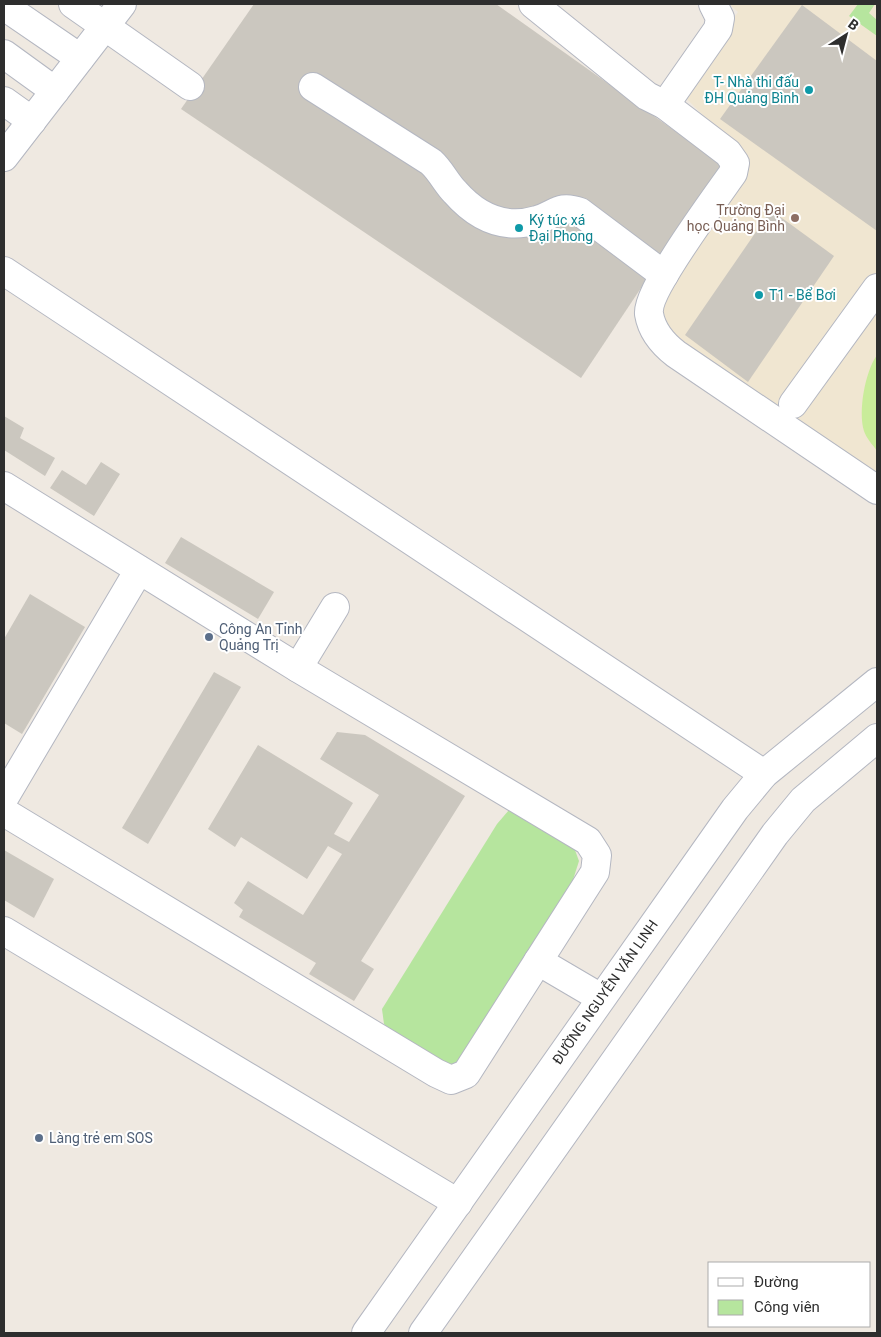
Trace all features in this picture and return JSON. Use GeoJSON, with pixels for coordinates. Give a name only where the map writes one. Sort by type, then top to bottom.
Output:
{"type":"FeatureCollection","features":[{"type":"Feature","properties":{"kind":"street"},"geometry":{"type":"LineString","coordinates":[[72,4],[190,86]]}},
{"type":"Feature","properties":{"kind":"street"},"geometry":{"type":"LineString","coordinates":[[4,157],[122,4]]}},
{"type":"Feature","properties":{"kind":"street"},"geometry":{"type":"LineString","coordinates":[[533,4],[642,92],[665,105],[728,153],[735,163],[733,173],[664,275],[649,313],[657,337],[665,346],[877,490]]}},
{"type":"Feature","properties":{"kind":"street"},"geometry":{"type":"LineString","coordinates":[[665,105],[718,28],[720,18],[713,4]]}},
{"type":"Feature","properties":{"kind":"street"},"geometry":{"type":"LineString","coordinates":[[4,6],[80,58]]}},
{"type":"Feature","properties":{"kind":"street"},"geometry":{"type":"LineString","coordinates":[[4,54],[55,91]]}},
{"type":"Feature","properties":{"kind":"street"},"geometry":{"type":"LineString","coordinates":[[313,87],[431,162],[455,192],[491,219],[505,224],[522,224],[540,220],[563,208],[575,210],[664,275]]}},
{"type":"Feature","properties":{"kind":"street"},"geometry":{"type":"LineString","coordinates":[[4,101],[32,121]]}},
{"type":"Feature","properties":{"kind":"street"},"geometry":{"type":"LineString","coordinates":[[4,271],[764,774]]}},
{"type":"Feature","properties":{"kind":"street"},"geometry":{"type":"LineString","coordinates":[[793,404],[877,288]]}},
{"type":"Feature","properties":{"kind":"street"},"geometry":{"type":"LineString","coordinates":[[4,486],[298,668],[588,841],[597,855],[594,872],[466,1074],[451,1080],[436,1073],[4,812]]}},
{"type":"Feature","properties":{"kind":"street"},"geometry":{"type":"LineString","coordinates":[[4,798],[139,570]]}},
{"type":"Feature","properties":{"kind":"street"},"geometry":{"type":"LineString","coordinates":[[298,668],[334,608]]}},
{"type":"Feature","properties":{"kind":"street","name":"ĐƯỜNG NGUYỄN VĂN LINH"},"geometry":{"type":"LineString","coordinates":[[366,1333],[722,826],[764,774],[877,682]]}},
{"type":"Feature","properties":{"kind":"street"},"geometry":{"type":"LineString","coordinates":[[423,1333],[775,834],[803,800],[877,738]]}},
{"type":"Feature","properties":{"kind":"street"},"geometry":{"type":"LineString","coordinates":[[4,931],[458,1202]]}},
{"type":"Feature","properties":{"kind":"street"},"geometry":{"type":"LineString","coordinates":[[538,961],[600,998]]}},
{"type":"Feature","properties":{"kind":"shaded area","name":"Trường Đại học Quảng Bình"},"geometry":{"type":"Polygon","coordinates":[[[729,4],[877,4],[877,484],[670,340],[660,309],[748,161],[682,94],[738,12],[729,4]]]}},
{"type":"Feature","properties":{"kind":"green space"},"geometry":{"type":"Polygon","coordinates":[[[858,4],[875,4],[869,13],[877,20],[877,36],[849,16],[858,4]]]}},
{"type":"Feature","properties":{"kind":"green space"},"geometry":{"type":"Polygon","coordinates":[[[877,355],[877,451],[865,434],[862,423],[862,403],[869,371],[877,355]]]}},
{"type":"Feature","properties":{"kind":"green space"},"geometry":{"type":"Polygon","coordinates":[[[509,810],[572,842],[579,861],[572,883],[461,1064],[445,1068],[396,1038],[384,1024],[382,1009],[497,824],[509,810]]]}},
{"type":"Feature","properties":{"kind":"building","name":"Ký túc xá Đại Phong"},"geometry":{"type":"Polygon","coordinates":[[[254,4],[496,4],[723,165],[581,378],[181,109],[254,4]]]}},
{"type":"Feature","properties":{"kind":"building","name":"T- Nhà thi đấu ĐH Quảng Bình"},"geometry":{"type":"Polygon","coordinates":[[[802,5],[877,61],[877,231],[720,119],[802,5]]]}},
{"type":"Feature","properties":{"kind":"building","name":"T1 - Bể Bơi"},"geometry":{"type":"Polygon","coordinates":[[[771,210],[834,256],[748,382],[685,335],[771,210]]]}},
{"type":"Feature","properties":{"kind":"building"},"geometry":{"type":"Polygon","coordinates":[[[4,416],[24,428],[20,438],[55,458],[45,476],[4,450],[4,416]]]}},
{"type":"Feature","properties":{"kind":"building"},"geometry":{"type":"Polygon","coordinates":[[[101,462],[120,474],[94,516],[50,488],[62,470],[86,485],[101,462]]]}},
{"type":"Feature","properties":{"kind":"building"},"geometry":{"type":"Polygon","coordinates":[[[181,537],[274,592],[258,619],[165,563],[181,537]]]}},
{"type":"Feature","properties":{"kind":"building"},"geometry":{"type":"Polygon","coordinates":[[[30,594],[85,627],[22,734],[4,723],[4,639],[30,594]]]}},
{"type":"Feature","properties":{"kind":"building"},"geometry":{"type":"Polygon","coordinates":[[[214,672],[241,687],[148,844],[122,828],[214,672]]]}},
{"type":"Feature","properties":{"kind":"building"},"geometry":{"type":"Polygon","coordinates":[[[337,732],[365,735],[465,796],[361,961],[374,969],[354,1001],[309,974],[316,963],[239,917],[243,910],[234,903],[248,881],[303,915],[342,854],[328,846],[307,879],[241,837],[235,847],[208,829],[258,745],[353,803],[334,834],[349,842],[379,795],[320,759],[337,732]]]}},
{"type":"Feature","properties":{"kind":"building"},"geometry":{"type":"Polygon","coordinates":[[[4,850],[54,879],[34,918],[4,900],[4,850]]]}},
{"type":"Feature","properties":{"kind":"place","name":"T- Nhà thi đấu ĐH Quảng Bình"},"geometry":{"type":"Point","coordinates":[809,90]}},
{"type":"Feature","properties":{"kind":"place","name":"Trường Đại học Quảng Bình"},"geometry":{"type":"Point","coordinates":[795,218]}},
{"type":"Feature","properties":{"kind":"place","name":"Ký túc xá Đại Phong"},"geometry":{"type":"Point","coordinates":[519,228]}},
{"type":"Feature","properties":{"kind":"place","name":"T1 - Bể Bơi"},"geometry":{"type":"Point","coordinates":[759,295]}},
{"type":"Feature","properties":{"kind":"place","name":"Công An Tỉnh Quảng Trị"},"geometry":{"type":"Point","coordinates":[209,637]}},
{"type":"Feature","properties":{"kind":"place","name":"Làng trẻ em SOS"},"geometry":{"type":"Point","coordinates":[39,1138]}}]}
